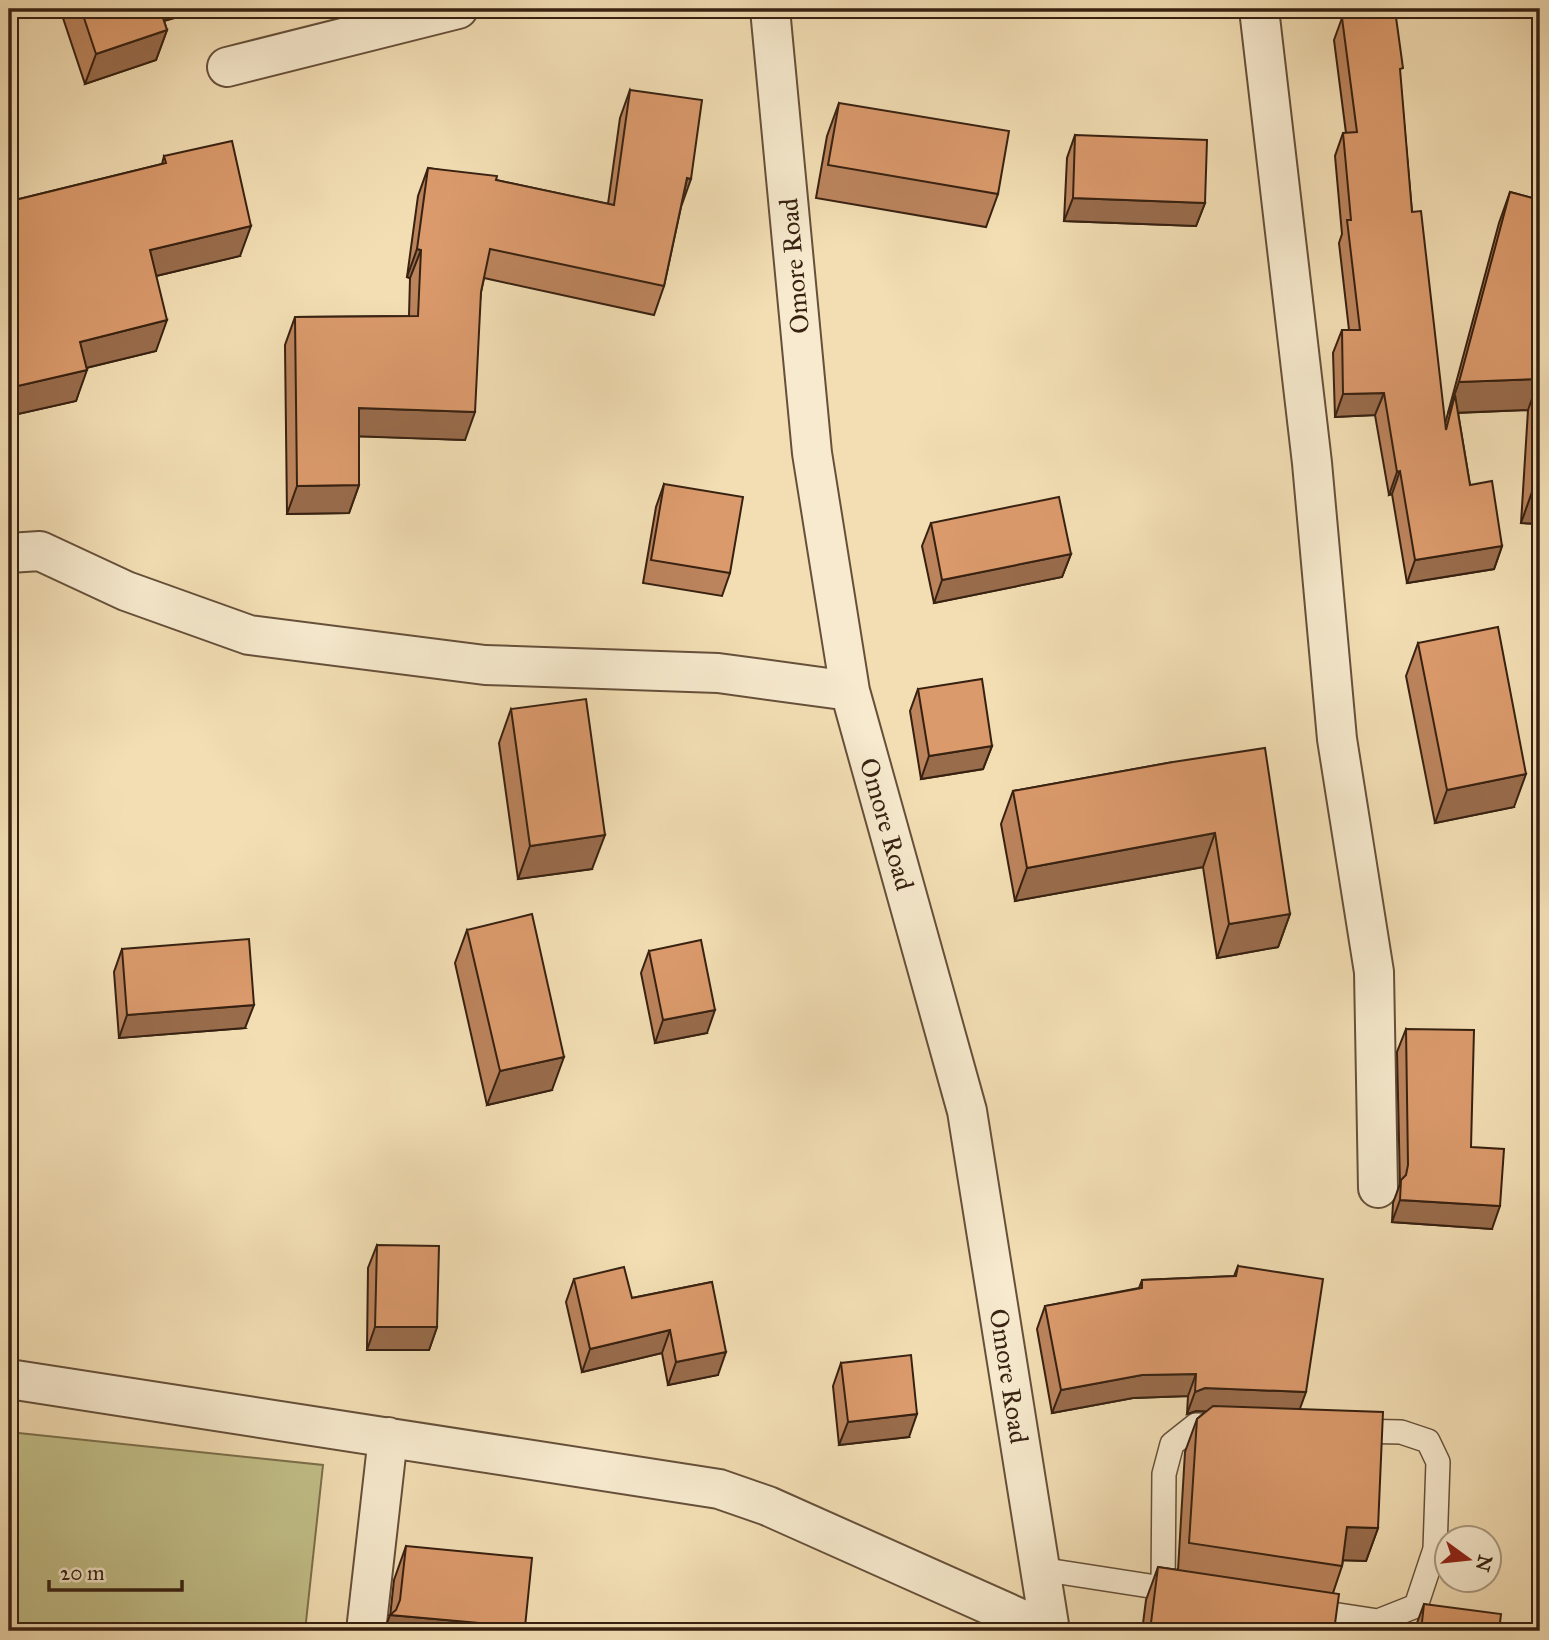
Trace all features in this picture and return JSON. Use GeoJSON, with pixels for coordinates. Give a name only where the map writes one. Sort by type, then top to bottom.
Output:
{"type":"FeatureCollection","features":[{"type":"Feature","properties":{"kind":"street"},"geometry":{"type":"LineString","coordinates":[[227,67],[458,9]]}},
{"type":"Feature","properties":{"kind":"street","name":"Omore Road"},"geometry":{"type":"LineString","coordinates":[[770,9],[812,453],[850,691],[967,1111],[1049,1631]]}},
{"type":"Feature","properties":{"kind":"street"},"geometry":{"type":"LineString","coordinates":[[1259,9],[1312,463],[1337,739],[1374,972],[1378,1188]]}},
{"type":"Feature","properties":{"kind":"street"},"geometry":{"type":"LineString","coordinates":[[9,553],[40,551],[126,591],[249,635],[485,665],[718,673],[850,691]]}},
{"type":"Feature","properties":{"kind":"street"},"geometry":{"type":"LineString","coordinates":[[9,1378],[719,1489],[768,1506],[1049,1631]]}},
{"type":"Feature","properties":{"kind":"street"},"geometry":{"type":"LineString","coordinates":[[366,1631],[388,1437]]}},
{"type":"Feature","properties":{"kind":"lane"},"geometry":{"type":"LineString","coordinates":[[1163,1588],[1164,1474],[1172,1444],[1196,1425],[1251,1427]]}},
{"type":"Feature","properties":{"kind":"lane"},"geometry":{"type":"LineString","coordinates":[[1284,1607],[1378,1621],[1416,1606],[1435,1549],[1438,1462],[1428,1441],[1401,1432],[1333,1430]]}},
{"type":"Feature","properties":{"kind":"lane"},"geometry":{"type":"LineString","coordinates":[[1040,1569],[1203,1594]]}},
{"type":"Feature","properties":{"kind":"shaded area"},"geometry":{"type":"Polygon","coordinates":[[[9,1432],[323,1465],[305,1631],[9,1631],[9,1432]]]}},
{"type":"Feature","properties":{"kind":"building"},"geometry":{"type":"Polygon","coordinates":[[[81,9],[160,9],[167,30],[96,54],[81,9]]]}},
{"type":"Feature","properties":{"kind":"building"},"geometry":{"type":"Polygon","coordinates":[[[1395,10],[1403,68],[1400,69],[1412,212],[1421,211],[1446,430],[1455,395],[1470,485],[1492,481],[1502,546],[1415,560],[1384,393],[1343,394],[1342,330],[1360,330],[1347,220],[1351,220],[1343,133],[1357,132],[1342,18],[1395,10]]]}},
{"type":"Feature","properties":{"kind":"building"},"geometry":{"type":"Polygon","coordinates":[[[630,90],[702,100],[691,179],[687,178],[664,286],[490,249],[481,292],[475,412],[359,408],[359,485],[297,486],[295,317],[418,316],[421,250],[417,249],[428,168],[497,176],[496,180],[614,205],[630,90]]]}},
{"type":"Feature","properties":{"kind":"building"},"geometry":{"type":"Polygon","coordinates":[[[839,103],[1009,131],[998,194],[828,165],[839,103]]]}},
{"type":"Feature","properties":{"kind":"building"},"geometry":{"type":"Polygon","coordinates":[[[1075,135],[1207,140],[1205,203],[1073,198],[1075,135]]]}},
{"type":"Feature","properties":{"kind":"building"},"geometry":{"type":"Polygon","coordinates":[[[232,141],[251,226],[150,250],[167,320],[80,342],[87,370],[9,388],[9,346],[16,344],[9,310],[9,196],[11,201],[166,163],[164,156],[232,141]]]}},
{"type":"Feature","properties":{"kind":"building"},"geometry":{"type":"Polygon","coordinates":[[[1510,192],[1540,200],[1540,492],[1532,492],[1539,379],[1459,382],[1510,192]]]}},
{"type":"Feature","properties":{"kind":"building"},"geometry":{"type":"Polygon","coordinates":[[[664,484],[743,497],[730,573],[651,560],[664,484]]]}},
{"type":"Feature","properties":{"kind":"building"},"geometry":{"type":"Polygon","coordinates":[[[1059,497],[1071,554],[942,580],[931,523],[1059,497]]]}},
{"type":"Feature","properties":{"kind":"building"},"geometry":{"type":"Polygon","coordinates":[[[1498,627],[1526,774],[1447,790],[1418,643],[1498,627]]]}},
{"type":"Feature","properties":{"kind":"building"},"geometry":{"type":"Polygon","coordinates":[[[982,679],[992,746],[929,756],[918,689],[982,679]]]}},
{"type":"Feature","properties":{"kind":"building"},"geometry":{"type":"Polygon","coordinates":[[[586,699],[605,835],[530,846],[511,709],[586,699]]]}},
{"type":"Feature","properties":{"kind":"building"},"geometry":{"type":"Polygon","coordinates":[[[1265,748],[1290,914],[1229,924],[1215,833],[1027,868],[1013,791],[1265,748]]]}},
{"type":"Feature","properties":{"kind":"building"},"geometry":{"type":"Polygon","coordinates":[[[532,914],[564,1057],[500,1071],[467,930],[532,914]]]}},
{"type":"Feature","properties":{"kind":"building"},"geometry":{"type":"Polygon","coordinates":[[[249,939],[254,1005],[127,1015],[122,949],[249,939]]]}},
{"type":"Feature","properties":{"kind":"building"},"geometry":{"type":"Polygon","coordinates":[[[701,940],[715,1010],[663,1020],[649,951],[701,940]]]}},
{"type":"Feature","properties":{"kind":"building"},"geometry":{"type":"Polygon","coordinates":[[[1406,1029],[1474,1030],[1471,1147],[1504,1149],[1500,1206],[1400,1200],[1401,1180],[1406,1175],[1408,1165],[1406,1029]]]}},
{"type":"Feature","properties":{"kind":"building"},"geometry":{"type":"Polygon","coordinates":[[[377,1245],[439,1246],[437,1327],[375,1327],[377,1245]]]}},
{"type":"Feature","properties":{"kind":"building"},"geometry":{"type":"Polygon","coordinates":[[[1238,1266],[1323,1279],[1306,1392],[1205,1388],[1195,1392],[1196,1374],[1142,1375],[1061,1390],[1045,1306],[1142,1288],[1142,1280],[1236,1276],[1238,1266]]]}},
{"type":"Feature","properties":{"kind":"building"},"geometry":{"type":"Polygon","coordinates":[[[624,1267],[632,1298],[712,1282],[726,1352],[676,1362],[670,1330],[590,1349],[574,1279],[624,1267]]]}},
{"type":"Feature","properties":{"kind":"building"},"geometry":{"type":"Polygon","coordinates":[[[911,1355],[917,1414],[848,1422],[841,1363],[911,1355]]]}},
{"type":"Feature","properties":{"kind":"building"},"geometry":{"type":"Polygon","coordinates":[[[1213,1406],[1383,1412],[1378,1528],[1347,1527],[1342,1566],[1189,1543],[1197,1419],[1213,1406]]]}},
{"type":"Feature","properties":{"kind":"building"},"geometry":{"type":"Polygon","coordinates":[[[406,1546],[532,1558],[525,1627],[390,1615],[396,1610],[400,1600],[406,1546]]]}},
{"type":"Feature","properties":{"kind":"building"},"geometry":{"type":"Polygon","coordinates":[[[1158,1567],[1339,1594],[1334,1631],[1150,1631],[1158,1567]]]}},
{"type":"Feature","properties":{"kind":"building"},"geometry":{"type":"Polygon","coordinates":[[[1424,1604],[1501,1614],[1499,1631],[1421,1631],[1424,1604]]]}}]}
